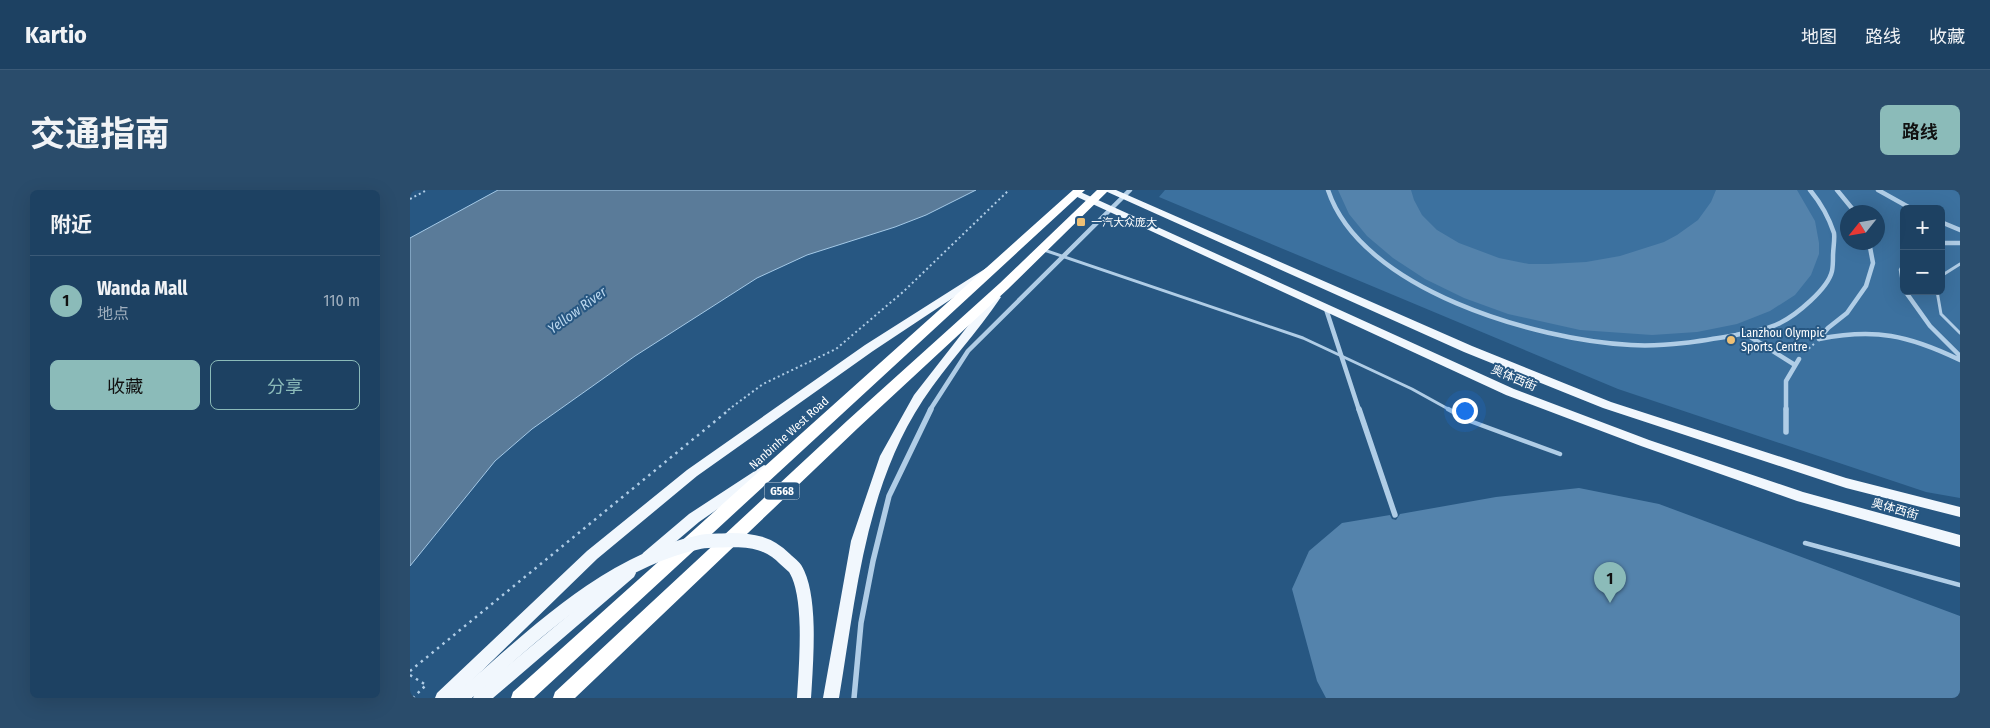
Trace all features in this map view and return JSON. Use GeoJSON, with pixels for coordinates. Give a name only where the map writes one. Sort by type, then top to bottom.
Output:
{"type":"FeatureCollection","features":[{"type":"Feature","properties":{"kind":"highway","name":"G568"},"geometry":{"type":"LineString","coordinates":[[562,698],[846,430],[1004,286],[1103,190]]}},
{"type":"Feature","properties":{"kind":"highway","name":"Nanbinhe West Road"},"geometry":{"type":"LineString","coordinates":[[520,698],[1077,191]]}},
{"type":"Feature","properties":{"kind":"main road","name":"奥体西街"},"geometry":{"type":"LineString","coordinates":[[1108,190],[1126,193],[1468,349],[1606,405],[1846,483],[1960,512]]}},
{"type":"Feature","properties":{"kind":"main road","name":"奥体西街"},"geometry":{"type":"LineString","coordinates":[[1077,191],[1091,201],[1510,392],[1645,443],[1802,497],[1960,541]]}},
{"type":"Feature","properties":{"kind":"main road"},"geometry":{"type":"LineString","coordinates":[[443,698],[592,555],[692,474],[869,348],[1003,260]]}},
{"type":"Feature","properties":{"kind":"main road"},"geometry":{"type":"LineString","coordinates":[[832,698],[858,541],[886,456],[918,398],[1004,286]]}},
{"type":"Feature","properties":{"kind":"main road"},"geometry":{"type":"LineString","coordinates":[[481,698],[694,518],[799,446]]}},
{"type":"Feature","properties":{"kind":"main road"},"geometry":{"type":"LineString","coordinates":[[461,698],[566,609],[614,575],[665,550],[702,541],[749,540],[775,549],[796,570],[805,599],[807,655],[804,698]]}},
{"type":"Feature","properties":{"kind":"street"},"geometry":{"type":"LineString","coordinates":[[1328,190],[1331,199],[1349,230],[1380,260],[1429,290],[1492,317],[1558,335],[1630,345],[1698,342],[1744,334],[1779,324],[1813,300],[1832,272],[1834,234],[1819,201],[1810,190]]}},
{"type":"Feature","properties":{"kind":"street"},"geometry":{"type":"LineString","coordinates":[[1837,190],[1849,205]]}},
{"type":"Feature","properties":{"kind":"street"},"geometry":{"type":"LineString","coordinates":[[1878,190],[1905,205]]}},
{"type":"Feature","properties":{"kind":"street"},"geometry":{"type":"LineString","coordinates":[[854,698],[861,623],[889,496],[925,418],[968,351],[1126,193]]}},
{"type":"Feature","properties":{"kind":"street"},"geometry":{"type":"LineString","coordinates":[[1945,224],[1960,230]]}},
{"type":"Feature","properties":{"kind":"street"},"geometry":{"type":"LineString","coordinates":[[1945,243],[1960,243]]}},
{"type":"Feature","properties":{"kind":"street"},"geometry":{"type":"LineString","coordinates":[[1819,339],[1828,328],[1847,313],[1866,286],[1873,263],[1871,250]]}},
{"type":"Feature","properties":{"kind":"street"},"geometry":{"type":"LineString","coordinates":[[1907,295],[1915,309],[1933,331],[1960,356]]}},
{"type":"Feature","properties":{"kind":"street"},"geometry":{"type":"LineString","coordinates":[[1326,308],[1383,484],[1395,514]]}},
{"type":"Feature","properties":{"kind":"street"},"geometry":{"type":"LineString","coordinates":[[1819,339],[1853,332],[1868,333],[1901,338],[1943,351],[1960,360]]}},
{"type":"Feature","properties":{"kind":"street"},"geometry":{"type":"LineString","coordinates":[[1744,334],[1795,365]]}},
{"type":"Feature","properties":{"kind":"street"},"geometry":{"type":"LineString","coordinates":[[1786,432],[1786,380],[1799,359]]}},
{"type":"Feature","properties":{"kind":"lane"},"geometry":{"type":"LineString","coordinates":[[1042,249],[1303,338],[1412,388],[1470,421],[1560,454]]}},
{"type":"Feature","properties":{"kind":"lane"},"geometry":{"type":"LineString","coordinates":[[1945,273],[1960,264]]}},
{"type":"Feature","properties":{"kind":"lane"},"geometry":{"type":"LineString","coordinates":[[1938,295],[1941,314],[1960,333]]}},
{"type":"Feature","properties":{"kind":"lane"},"geometry":{"type":"LineString","coordinates":[[1805,543],[1960,584]]}},
{"type":"Feature","properties":{"kind":"path"},"geometry":{"type":"LineString","coordinates":[[410,199],[427,190]]}},
{"type":"Feature","properties":{"kind":"path"},"geometry":{"type":"LineString","coordinates":[[410,671],[763,384],[836,349],[904,292],[1009,190]]}},
{"type":"Feature","properties":{"kind":"path"},"geometry":{"type":"LineString","coordinates":[[1799,359],[1819,339]]}},
{"type":"Feature","properties":{"kind":"path"},"geometry":{"type":"LineString","coordinates":[[410,675],[426,685],[413,698]]}},
{"type":"Feature","properties":{"kind":"shaded area","name":"Lanzhou Olympic Sports Centre"},"geometry":{"type":"Polygon","coordinates":[[[1165,190],[1960,190],[1960,498],[1926,492],[1618,389],[1159,197],[1165,190]]]}},
{"type":"Feature","properties":{"kind":"water","name":"Yellow River"},"geometry":{"type":"Polygon","coordinates":[[[498,190],[976,190],[926,215],[807,255],[757,278],[635,356],[532,429],[495,461],[410,566],[410,238],[498,190]]]}},
{"type":"Feature","properties":{"kind":"building"},"geometry":{"type":"Polygon","coordinates":[[[1338,190],[1411,190],[1422,215],[1437,230],[1459,243],[1499,258],[1529,264],[1548,264],[1586,262],[1620,256],[1664,242],[1698,220],[1711,202],[1716,190],[1797,190],[1815,221],[1819,254],[1811,275],[1795,295],[1770,311],[1737,324],[1697,332],[1652,335],[1580,330],[1508,314],[1464,298],[1425,279],[1393,258],[1367,236],[1349,214],[1338,190]]]}},
{"type":"Feature","properties":{"kind":"building"},"geometry":{"type":"Polygon","coordinates":[[[1579,488],[1659,504],[1960,616],[1960,698],[1326,698],[1317,681],[1292,589],[1309,551],[1342,523],[1390,515],[1392,519],[1396,520],[1400,514],[1496,497],[1579,488]]]}},
{"type":"Feature","properties":{"kind":"place","name":"一汽大众庞大"},"geometry":{"type":"Point","coordinates":[1081,222]}},
{"type":"Feature","properties":{"kind":"place","name":"Lanzhou Olympic Sports Centre"},"geometry":{"type":"Point","coordinates":[1731,340]}},
{"type":"Feature","properties":{"kind":"place","name":"Wanda Mall"},"geometry":{"type":"Point","coordinates":[1610,603]}}]}
